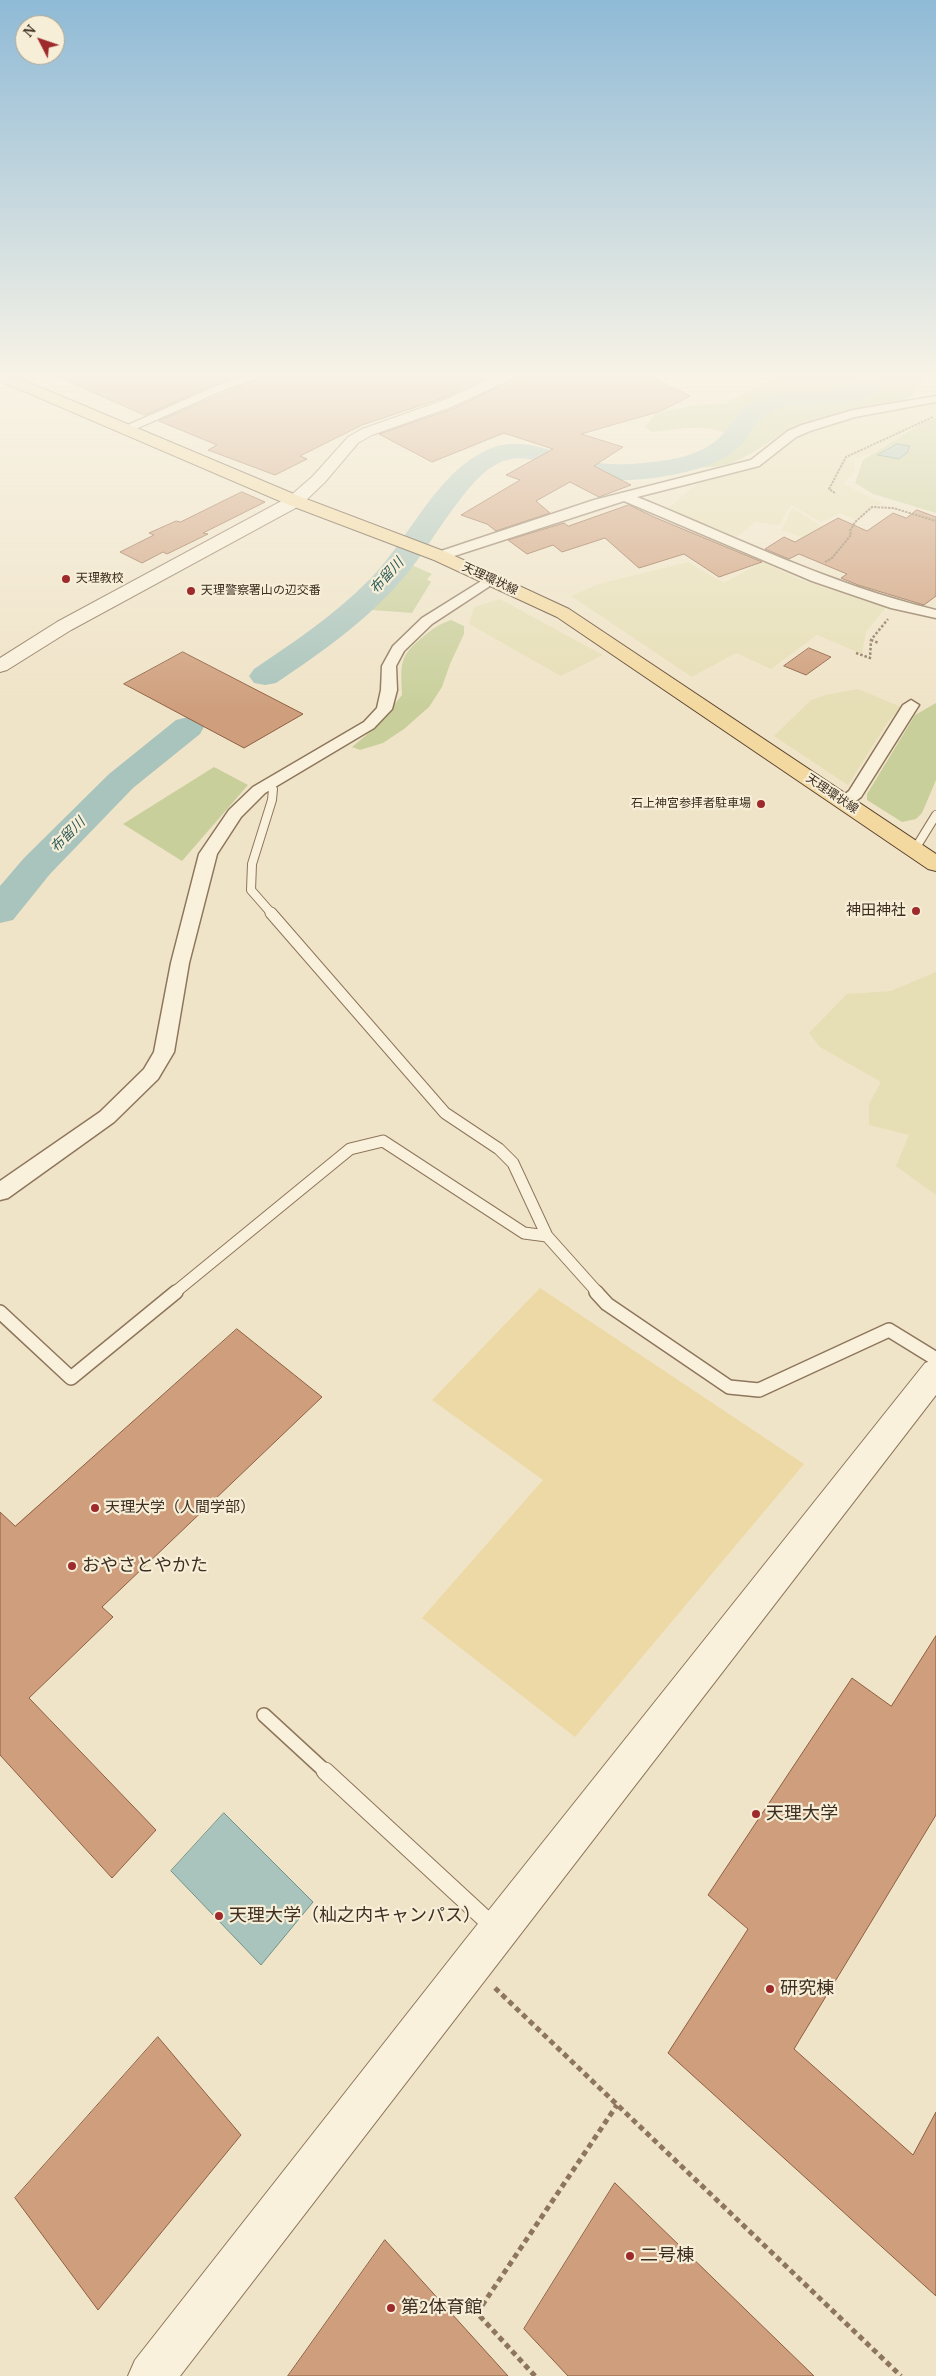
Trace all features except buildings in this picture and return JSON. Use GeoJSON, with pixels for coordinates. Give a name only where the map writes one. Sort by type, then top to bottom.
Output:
{"type":"FeatureCollection","features":[{"type":"Feature","properties":{"kind":"main road","name":"天理環状線"},"geometry":{"type":"LineString","coordinates":[[260,486],[433,554],[563,613],[936,864]]}},
{"type":"Feature","properties":{"kind":"street"},"geometry":{"type":"LineString","coordinates":[[0,666],[64,626],[295,501],[311,486]]}},
{"type":"Feature","properties":{"kind":"street"},"geometry":{"type":"LineString","coordinates":[[433,554],[599,503],[668,486]]}},
{"type":"Feature","properties":{"kind":"street"},"geometry":{"type":"LineString","coordinates":[[626,497],[806,575],[898,607],[936,614]]}},
{"type":"Feature","properties":{"kind":"street"},"geometry":{"type":"LineString","coordinates":[[0,1192],[107,1116],[151,1074],[164,1052],[180,964],[208,854],[235,814],[258,790],[368,725],[384,709],[389,690],[389,666],[398,649],[427,621],[491,579]]}},
{"type":"Feature","properties":{"kind":"street"},"geometry":{"type":"LineString","coordinates":[[843,802],[855,794],[911,705]]}},
{"type":"Feature","properties":{"kind":"street"},"geometry":{"type":"LineString","coordinates":[[151,2376],[936,1372]]}},
{"type":"Feature","properties":{"kind":"lane"},"geometry":{"type":"LineString","coordinates":[[267,785],[272,789],[272,800],[252,864],[251,890],[445,1113],[500,1149],[513,1163],[547,1236],[607,1304],[729,1387],[759,1390],[889,1330],[936,1359]]}},
{"type":"Feature","properties":{"kind":"lane"},"geometry":{"type":"LineString","coordinates":[[915,849],[936,814]]}},
{"type":"Feature","properties":{"kind":"lane"},"geometry":{"type":"LineString","coordinates":[[0,1312],[71,1378],[350,1149],[383,1140],[524,1233],[547,1236]]}},
{"type":"Feature","properties":{"kind":"lane"},"geometry":{"type":"LineString","coordinates":[[264,1715],[498,1931]]}},
{"type":"Feature","properties":{"kind":"path"},"geometry":{"type":"LineString","coordinates":[[831,486],[829,489],[834,493]]}},
{"type":"Feature","properties":{"kind":"path"},"geometry":{"type":"LineString","coordinates":[[806,575],[813,568],[832,558],[851,535],[850,530],[854,522],[872,507],[893,508],[936,521]]}},
{"type":"Feature","properties":{"kind":"path"},"geometry":{"type":"LineString","coordinates":[[856,653],[870,658],[870,640],[898,607]]}},
{"type":"Feature","properties":{"kind":"path"},"geometry":{"type":"LineString","coordinates":[[870,640],[879,643]]}},
{"type":"Feature","properties":{"kind":"path"},"geometry":{"type":"LineString","coordinates":[[495,1988],[901,2376]]}},
{"type":"Feature","properties":{"kind":"path"},"geometry":{"type":"LineString","coordinates":[[535,2376],[477,2313],[617,2105]]}},
{"type":"Feature","properties":{"kind":"shaded area"},"geometry":{"type":"Polygon","coordinates":[[[695,486],[848,486],[883,503],[855,519],[840,513],[821,522],[791,505],[779,525],[755,522],[736,537],[668,508],[695,486]]]}},
{"type":"Feature","properties":{"kind":"shaded area"},"geometry":{"type":"Polygon","coordinates":[[[792,508],[842,538],[831,549],[782,530],[792,508]]]}},
{"type":"Feature","properties":{"kind":"shaded area"},"geometry":{"type":"Polygon","coordinates":[[[688,562],[724,583],[762,562],[801,580],[886,607],[866,632],[862,654],[817,635],[771,669],[736,653],[692,677],[571,596],[599,584],[688,562]]]}},
{"type":"Feature","properties":{"kind":"shaded area"},"geometry":{"type":"Polygon","coordinates":[[[500,599],[603,655],[561,676],[469,624],[474,607],[500,599]]]}},
{"type":"Feature","properties":{"kind":"shaded area"},"geometry":{"type":"Polygon","coordinates":[[[858,689],[901,707],[887,723],[848,785],[774,736],[811,700],[858,689]]]}},
{"type":"Feature","properties":{"kind":"shaded area"},"geometry":{"type":"Polygon","coordinates":[[[936,972],[936,1195],[896,1166],[909,1135],[869,1125],[869,1104],[881,1082],[820,1047],[809,1033],[847,994],[891,991],[936,972]]]}},
{"type":"Feature","properties":{"kind":"green space"},"geometry":{"type":"Polygon","coordinates":[[[860,486],[936,486],[936,513],[873,494],[860,486]]]}},
{"type":"Feature","properties":{"kind":"green space"},"geometry":{"type":"Polygon","coordinates":[[[407,563],[432,574],[427,579],[431,582],[412,613],[359,609],[407,563]]]}},
{"type":"Feature","properties":{"kind":"green space"},"geometry":{"type":"Polygon","coordinates":[[[451,620],[464,626],[464,634],[442,687],[429,707],[404,729],[383,743],[360,750],[352,747],[375,728],[402,695],[401,675],[405,655],[430,631],[451,620]]]}},
{"type":"Feature","properties":{"kind":"green space"},"geometry":{"type":"Polygon","coordinates":[[[936,703],[936,780],[922,813],[916,819],[902,822],[867,800],[867,794],[915,715],[936,703]]]}},
{"type":"Feature","properties":{"kind":"green space"},"geometry":{"type":"Polygon","coordinates":[[[214,767],[248,785],[182,861],[123,824],[214,767]]]}},
{"type":"Feature","properties":{"kind":"sand"},"geometry":{"type":"Polygon","coordinates":[[[540,1288],[804,1464],[575,1737],[422,1618],[543,1480],[432,1400],[540,1288]]]}},
{"type":"Feature","properties":{"kind":"water"},"geometry":{"type":"Polygon","coordinates":[[[224,1813],[313,1902],[261,1965],[171,1871],[224,1813]]]}},
{"type":"Feature","properties":{"kind":"waterway","name":"布留川"},"geometry":{"type":"LineString","coordinates":[[265,676],[333,628],[365,601],[394,571],[457,486]]}},
{"type":"Feature","properties":{"kind":"waterway","name":"布留川"},"geometry":{"type":"LineString","coordinates":[[0,911],[37,866],[121,781],[188,727]]}},
{"type":"Feature","properties":{"kind":"place","name":"天理教校"},"geometry":{"type":"Point","coordinates":[66,579]}},
{"type":"Feature","properties":{"kind":"place","name":"天理警察署山の辺交番"},"geometry":{"type":"Point","coordinates":[191,591]}},
{"type":"Feature","properties":{"kind":"place","name":"石上神宮参拝者駐車場"},"geometry":{"type":"Point","coordinates":[761,804]}},
{"type":"Feature","properties":{"kind":"place","name":"神田神社"},"geometry":{"type":"Point","coordinates":[916,911]}},
{"type":"Feature","properties":{"kind":"place","name":"天理大学（人間学部）"},"geometry":{"type":"Point","coordinates":[95,1508]}},
{"type":"Feature","properties":{"kind":"place","name":"おやさとやかた"},"geometry":{"type":"Point","coordinates":[72,1566]}},
{"type":"Feature","properties":{"kind":"place","name":"天理大学"},"geometry":{"type":"Point","coordinates":[756,1814]}},
{"type":"Feature","properties":{"kind":"place","name":"天理大学（杣之内キャンパス）"},"geometry":{"type":"Point","coordinates":[219,1916]}},
{"type":"Feature","properties":{"kind":"place","name":"研究棟"},"geometry":{"type":"Point","coordinates":[770,1989]}},
{"type":"Feature","properties":{"kind":"place","name":"二号棟"},"geometry":{"type":"Point","coordinates":[630,2256]}},
{"type":"Feature","properties":{"kind":"place","name":"第2体育館"},"geometry":{"type":"Point","coordinates":[391,2308]}}]}
